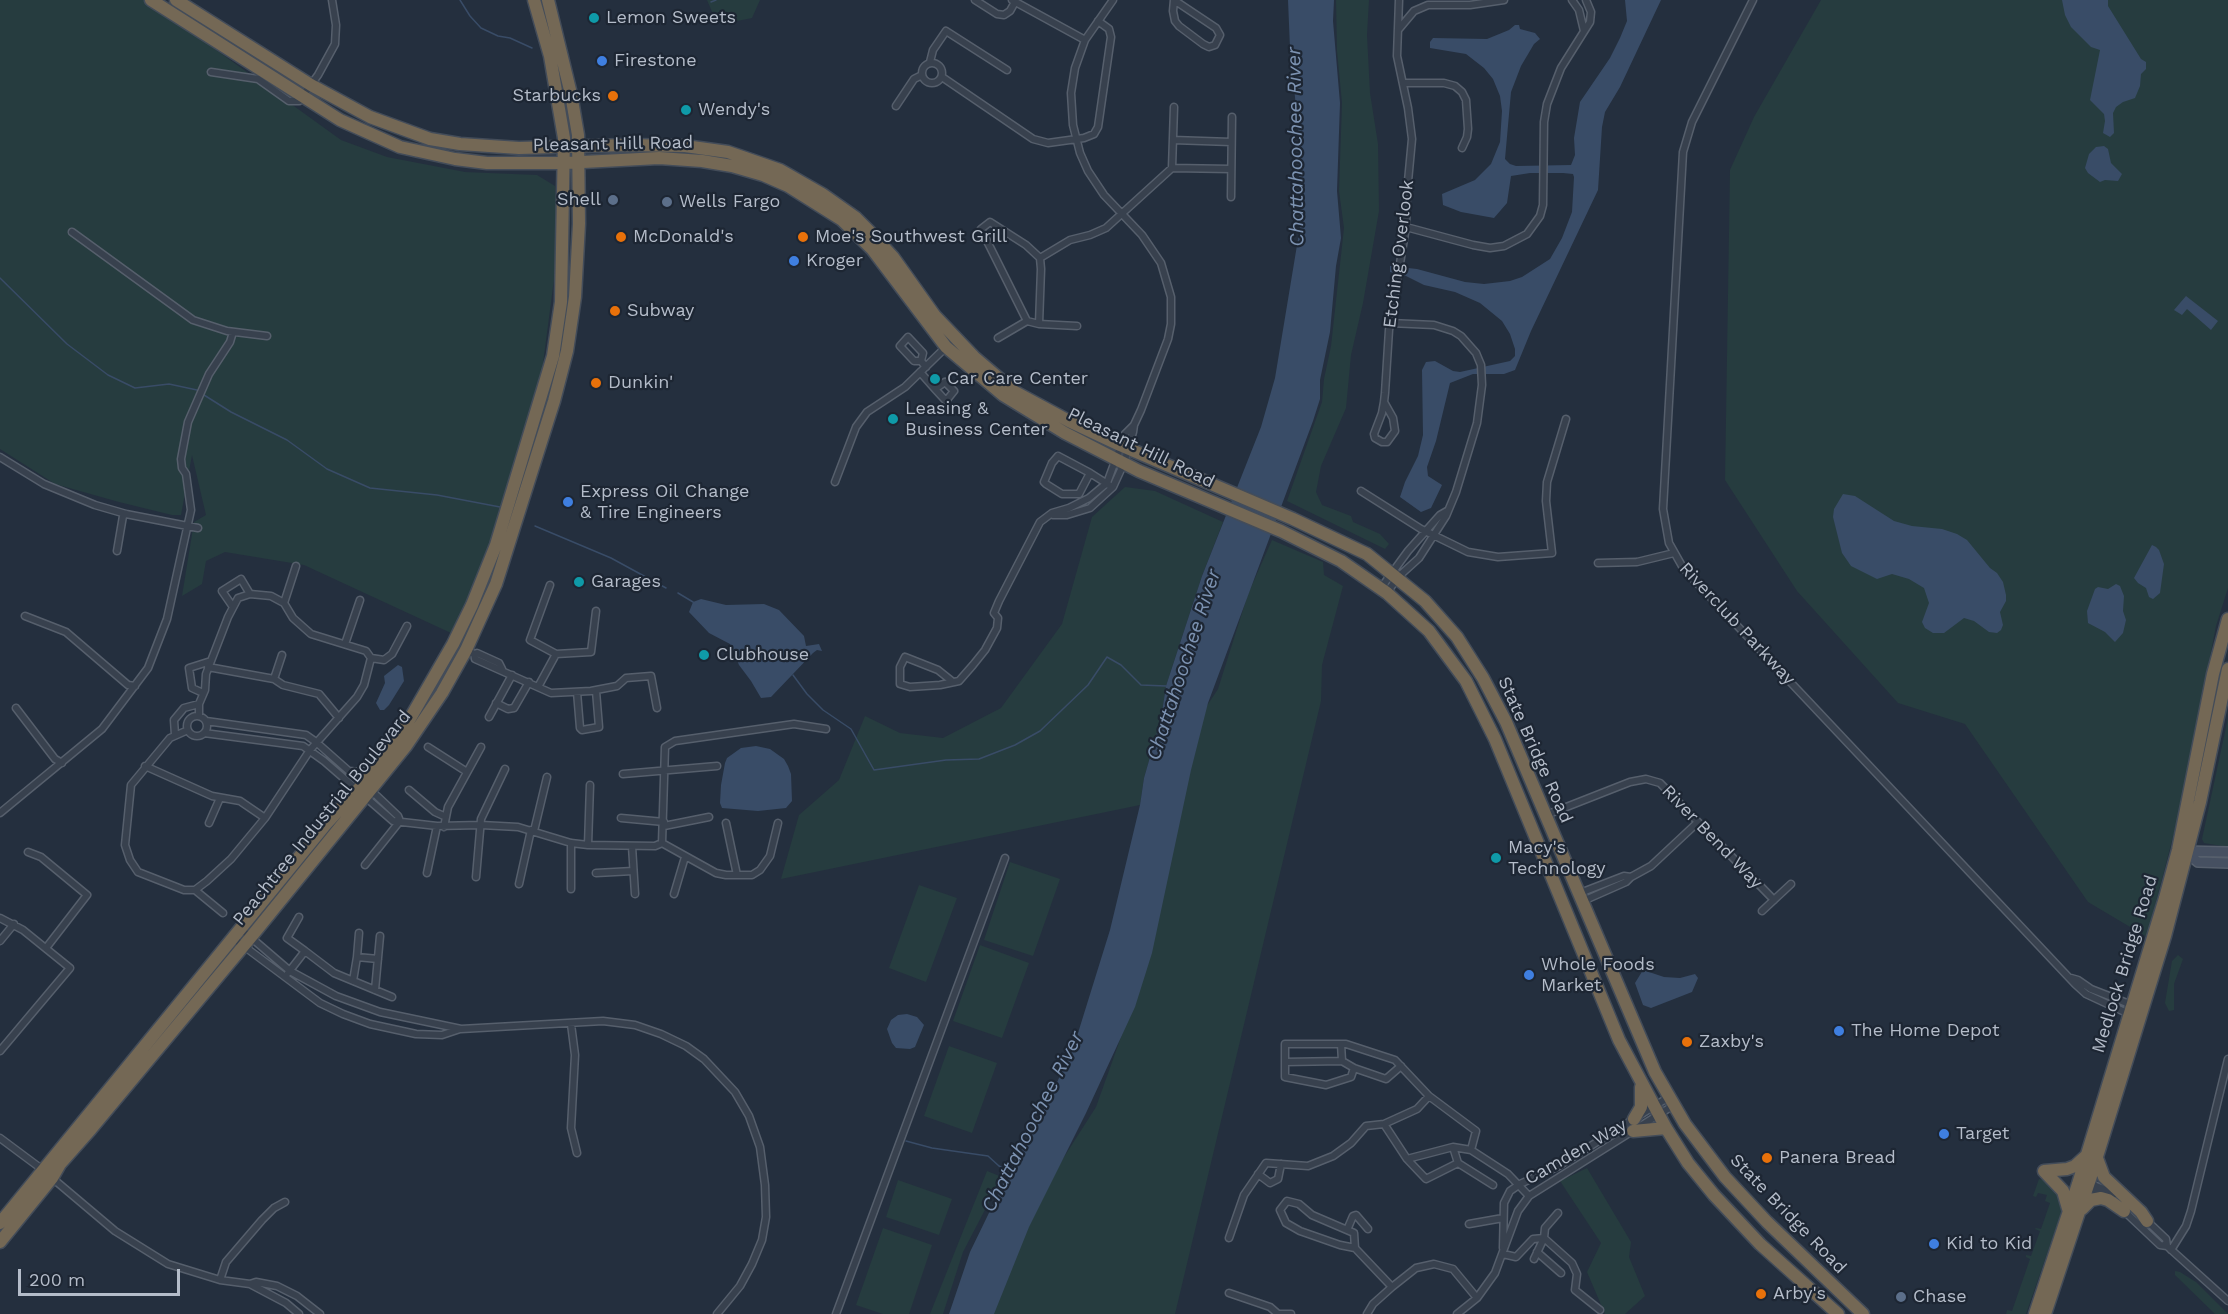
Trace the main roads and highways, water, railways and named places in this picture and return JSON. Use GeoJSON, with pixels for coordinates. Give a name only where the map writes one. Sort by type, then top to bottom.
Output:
{"type":"FeatureCollection","features":[{"type":"Feature","properties":{"kind":"highway","name":"Pleasant Hill Road"},"geometry":{"type":"LineString","coordinates":[[152,0],[340,120],[400,147],[479,162],[578,163],[659,158],[702,161],[732,166],[763,175],[788,186],[842,220],[872,249],[946,347],[1003,395],[1065,433],[1120,461],[1212,503],[1281,531]]}},
{"type":"Feature","properties":{"kind":"highway","name":"Pleasant Hill Road"},"geometry":{"type":"LineString","coordinates":[[176,0],[311,85],[370,117],[430,139],[490,147],[657,144],[704,148],[728,152],[761,162],[795,177],[822,194],[870,232],[893,257],[935,316],[974,357],[1015,392],[1124,447],[1293,519]]}},
{"type":"Feature","properties":{"kind":"highway","name":"Peachtree Industrial Boulevard"},"geometry":{"type":"LineString","coordinates":[[0,1223],[47,1174],[60,1164],[91,1129],[345,803],[364,790],[377,765],[404,729],[472,606],[496,545],[554,356],[562,291],[564,147],[558,95],[534,0]]}},
{"type":"Feature","properties":{"kind":"highway","name":"Peachtree Industrial Boulevard"},"geometry":{"type":"LineString","coordinates":[[242,937],[364,790],[406,746],[470,652],[496,584],[535,466],[567,351],[575,297],[579,240],[579,146],[571,94],[548,0]]}},
{"type":"Feature","properties":{"kind":"highway"},"geometry":{"type":"LineString","coordinates":[[946,347],[961,354],[1004,390],[1015,392]]}},
{"type":"Feature","properties":{"kind":"highway","name":"State Bridge Road"},"geometry":{"type":"LineString","coordinates":[[1293,519],[1367,554],[1425,601],[1457,637],[1483,678],[1506,722],[1546,815],[1584,894],[1655,1072],[1672,1101],[1693,1136],[1725,1177],[1767,1222],[1863,1314]]}},
{"type":"Feature","properties":{"kind":"highway","name":"State Bridge Road"},"geometry":{"type":"LineString","coordinates":[[1281,531],[1341,561],[1384,591],[1429,631],[1466,681],[1495,739],[1619,1040],[1666,1128],[1688,1162],[1714,1195],[1760,1244],[1838,1314]]}},
{"type":"Feature","properties":{"kind":"highway","name":"Medlock Bridge Road"},"geometry":{"type":"LineString","coordinates":[[2035,1314],[2084,1183],[2131,1009],[2183,851],[2213,674],[2228,619]]}},
{"type":"Feature","properties":{"kind":"highway","name":"Medlock Bridge Road"},"geometry":{"type":"LineString","coordinates":[[2092,1156],[2165,936],[2183,851],[2228,669]]}},
{"type":"Feature","properties":{"kind":"highway"},"geometry":{"type":"LineString","coordinates":[[1641,1083],[1642,1101],[1633,1125],[1666,1128]]}},
{"type":"Feature","properties":{"kind":"highway"},"geometry":{"type":"LineString","coordinates":[[2124,1211],[2101,1198],[2091,1200],[2074,1212],[2063,1191],[2044,1171],[2067,1169],[2092,1156],[2104,1177],[2141,1212],[2147,1221]]}},
{"type":"Feature","properties":{"kind":"highway","name":"Peachtree Industrial Boulevard"},"geometry":{"type":"LineString","coordinates":[[0,1242],[47,1174]]}},
{"type":"Feature","properties":{"kind":"highway","name":"Medlock Bridge Road"},"geometry":{"type":"LineString","coordinates":[[2045,1314],[2074,1212]]}},
{"type":"Feature","properties":{"kind":"main road"},"geometry":{"type":"LineString","coordinates":[[2183,851],[2228,852]]}},
{"type":"Feature","properties":{"kind":"main road"},"geometry":{"type":"LineString","coordinates":[[2183,851],[2198,862],[2228,863]]}},
{"type":"Feature","properties":{"kind":"water","name":"Chattahoochee River"},"geometry":{"type":"Polygon","coordinates":[[[1288,0],[1334,0],[1333,21],[1340,103],[1337,191],[1341,238],[1330,332],[1320,380],[1320,399],[1208,703],[1191,770],[1152,953],[1135,1007],[1086,1113],[1029,1227],[994,1314],[949,1314],[970,1252],[1003,1184],[1053,1092],[1078,1033],[1110,930],[1140,805],[1144,778],[1161,719],[1166,686],[1202,576],[1261,427],[1275,378],[1300,227],[1298,127],[1288,0]]]}},
{"type":"Feature","properties":{"kind":"water"},"geometry":{"type":"Polygon","coordinates":[[[1625,0],[1661,0],[1620,87],[1605,112],[1598,190],[1531,331],[1515,370],[1504,374],[1473,374],[1450,383],[1436,441],[1427,467],[1428,476],[1442,485],[1431,508],[1421,512],[1400,497],[1418,456],[1423,435],[1422,370],[1426,362],[1435,361],[1453,371],[1460,372],[1510,361],[1515,356],[1515,349],[1502,321],[1480,303],[1455,292],[1424,285],[1404,275],[1390,272],[1390,266],[1417,269],[1465,282],[1484,284],[1522,277],[1550,259],[1562,238],[1572,212],[1574,177],[1573,174],[1563,173],[1530,173],[1511,176],[1507,203],[1494,218],[1461,212],[1443,205],[1442,194],[1475,180],[1491,164],[1500,142],[1502,111],[1500,96],[1493,79],[1484,68],[1466,54],[1430,48],[1430,42],[1433,38],[1487,39],[1515,25],[1519,25],[1520,29],[1535,33],[1540,39],[1534,44],[1521,66],[1511,92],[1505,159],[1516,166],[1571,165],[1575,155],[1574,138],[1580,102],[1610,58],[1620,38],[1627,21],[1625,0]]]}},
{"type":"Feature","properties":{"kind":"water"},"geometry":{"type":"Polygon","coordinates":[[[2062,0],[2108,0],[2108,6],[2141,59],[2146,62],[2146,69],[2141,74],[2140,86],[2135,98],[2123,102],[2116,107],[2113,113],[2114,133],[2110,137],[2103,133],[2104,114],[2090,100],[2100,50],[2091,47],[2071,27],[2065,15],[2062,0]]]}},
{"type":"Feature","properties":{"kind":"water"},"geometry":{"type":"Polygon","coordinates":[[[2104,146],[2108,149],[2111,163],[2122,174],[2118,181],[2100,182],[2085,168],[2089,154],[2096,147],[2104,146]]]}},
{"type":"Feature","properties":{"kind":"water"},"geometry":{"type":"Polygon","coordinates":[[[2186,296],[2218,321],[2211,330],[2187,309],[2182,315],[2174,310],[2186,296]]]}},
{"type":"Feature","properties":{"kind":"water"},"geometry":{"type":"Polygon","coordinates":[[[1843,494],[1855,496],[1894,521],[1912,526],[1942,529],[1967,540],[2003,582],[2006,601],[2000,612],[2003,625],[2001,630],[1997,633],[1989,632],[1974,621],[1964,618],[1944,633],[1933,633],[1925,628],[1922,622],[1929,603],[1924,588],[1909,579],[1892,574],[1877,579],[1851,566],[1842,553],[1833,517],[1834,509],[1843,494]]]}},
{"type":"Feature","properties":{"kind":"water"},"geometry":{"type":"Polygon","coordinates":[[[2152,545],[2159,550],[2164,564],[2160,593],[2153,599],[2149,597],[2146,588],[2134,578],[2152,545]]]}},
{"type":"Feature","properties":{"kind":"water"},"geometry":{"type":"Polygon","coordinates":[[[2116,584],[2120,586],[2124,596],[2123,611],[2126,620],[2123,633],[2115,642],[2105,632],[2088,623],[2087,611],[2095,589],[2098,587],[2108,589],[2116,584]]]}},
{"type":"Feature","properties":{"kind":"water"},"geometry":{"type":"Polygon","coordinates":[[[701,599],[726,605],[764,604],[779,610],[804,636],[806,646],[819,644],[822,651],[817,650],[813,653],[771,697],[761,698],[739,665],[730,644],[709,633],[689,612],[693,602],[701,599]]]}},
{"type":"Feature","properties":{"kind":"water"},"geometry":{"type":"Polygon","coordinates":[[[398,665],[402,667],[404,681],[389,705],[384,710],[380,710],[376,703],[385,683],[384,676],[398,665]]]}},
{"type":"Feature","properties":{"kind":"water"},"geometry":{"type":"Polygon","coordinates":[[[756,746],[770,749],[784,759],[791,774],[792,801],[786,808],[758,811],[722,808],[721,785],[727,758],[741,748],[756,746]]]}},
{"type":"Feature","properties":{"kind":"water"},"geometry":{"type":"Polygon","coordinates":[[[1643,970],[1664,977],[1680,978],[1695,974],[1698,978],[1692,992],[1651,1008],[1643,1005],[1635,983],[1643,970]]]}},
{"type":"Feature","properties":{"kind":"water"},"geometry":{"type":"Polygon","coordinates":[[[907,1014],[917,1017],[924,1025],[915,1047],[896,1048],[887,1029],[891,1020],[898,1015],[907,1014]]]}},
{"type":"Feature","properties":{"kind":"waterway"},"geometry":{"type":"LineString","coordinates":[[460,0],[481,28],[532,48]]}},
{"type":"Feature","properties":{"kind":"waterway"},"geometry":{"type":"LineString","coordinates":[[711,2],[716,0]]}},
{"type":"Feature","properties":{"kind":"waterway"},"geometry":{"type":"LineString","coordinates":[[0,278],[67,344],[108,375],[135,388],[169,384],[197,390]]}},
{"type":"Feature","properties":{"kind":"waterway"},"geometry":{"type":"LineString","coordinates":[[204,395],[231,412],[287,440],[327,469],[370,488],[437,495],[500,507]]}},
{"type":"Feature","properties":{"kind":"waterway"},"geometry":{"type":"LineString","coordinates":[[535,526],[611,558],[666,588]]}},
{"type":"Feature","properties":{"kind":"waterway"},"geometry":{"type":"LineString","coordinates":[[678,593],[693,602]]}},
{"type":"Feature","properties":{"kind":"waterway","name":"Chattahoochee River"},"geometry":{"type":"LineString","coordinates":[[793,675],[823,710],[851,729],[874,770],[946,760],[979,759],[1015,745],[1040,731],[1088,685],[1107,657],[1121,665],[1141,685],[1166,686]]}},
{"type":"Feature","properties":{"kind":"waterway","name":"Chattahoochee River"},"geometry":{"type":"LineString","coordinates":[[906,1141],[932,1148],[988,1156],[999,1166],[1012,1173]]}},
{"type":"Feature","properties":{"kind":"place","name":"Lemon Sweets"},"geometry":{"type":"Point","coordinates":[594,18]}},
{"type":"Feature","properties":{"kind":"place","name":"Firestone"},"geometry":{"type":"Point","coordinates":[602,61]}},
{"type":"Feature","properties":{"kind":"place","name":"Starbucks"},"geometry":{"type":"Point","coordinates":[613,96]}},
{"type":"Feature","properties":{"kind":"place","name":"Wendy's"},"geometry":{"type":"Point","coordinates":[686,110]}},
{"type":"Feature","properties":{"kind":"place","name":"Shell"},"geometry":{"type":"Point","coordinates":[613,200]}},
{"type":"Feature","properties":{"kind":"place","name":"Wells Fargo"},"geometry":{"type":"Point","coordinates":[667,202]}},
{"type":"Feature","properties":{"kind":"place","name":"McDonald's"},"geometry":{"type":"Point","coordinates":[621,237]}},
{"type":"Feature","properties":{"kind":"place","name":"Moe's Southwest Grill"},"geometry":{"type":"Point","coordinates":[803,237]}},
{"type":"Feature","properties":{"kind":"place","name":"Kroger"},"geometry":{"type":"Point","coordinates":[794,261]}},
{"type":"Feature","properties":{"kind":"place","name":"Subway"},"geometry":{"type":"Point","coordinates":[615,311]}},
{"type":"Feature","properties":{"kind":"place","name":"Car Care Center"},"geometry":{"type":"Point","coordinates":[935,379]}},
{"type":"Feature","properties":{"kind":"place","name":"Dunkin'"},"geometry":{"type":"Point","coordinates":[596,383]}},
{"type":"Feature","properties":{"kind":"place","name":"Leasing & Business Center"},"geometry":{"type":"Point","coordinates":[893,419]}},
{"type":"Feature","properties":{"kind":"place","name":"Express Oil Change & Tire Engineers"},"geometry":{"type":"Point","coordinates":[568,502]}},
{"type":"Feature","properties":{"kind":"place","name":"Garages"},"geometry":{"type":"Point","coordinates":[579,582]}},
{"type":"Feature","properties":{"kind":"place","name":"Clubhouse"},"geometry":{"type":"Point","coordinates":[704,655]}},
{"type":"Feature","properties":{"kind":"place","name":"Macy's Technology"},"geometry":{"type":"Point","coordinates":[1496,858]}},
{"type":"Feature","properties":{"kind":"place","name":"Whole Foods Market"},"geometry":{"type":"Point","coordinates":[1529,975]}},
{"type":"Feature","properties":{"kind":"place","name":"The Home Depot"},"geometry":{"type":"Point","coordinates":[1839,1031]}},
{"type":"Feature","properties":{"kind":"place","name":"Zaxby's"},"geometry":{"type":"Point","coordinates":[1687,1042]}},
{"type":"Feature","properties":{"kind":"place","name":"Target"},"geometry":{"type":"Point","coordinates":[1944,1134]}},
{"type":"Feature","properties":{"kind":"place","name":"Panera Bread"},"geometry":{"type":"Point","coordinates":[1767,1158]}},
{"type":"Feature","properties":{"kind":"place","name":"Kid to Kid"},"geometry":{"type":"Point","coordinates":[1934,1244]}},
{"type":"Feature","properties":{"kind":"place","name":"Arby's"},"geometry":{"type":"Point","coordinates":[1761,1294]}},
{"type":"Feature","properties":{"kind":"place","name":"Chase"},"geometry":{"type":"Point","coordinates":[1901,1297]}}]}
